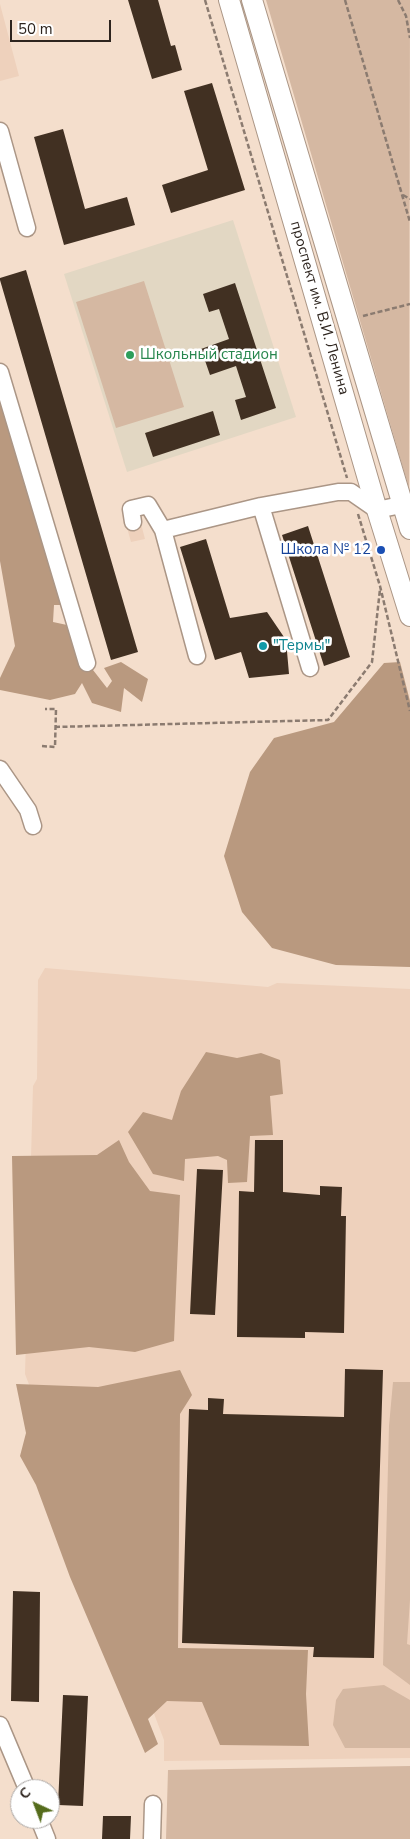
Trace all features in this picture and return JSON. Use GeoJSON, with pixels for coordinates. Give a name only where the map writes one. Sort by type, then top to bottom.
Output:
{"type":"FeatureCollection","features":[{"type":"Feature","properties":{"kind":"main road","name":"проспект им. В.И. Ленина"},"geometry":{"type":"LineString","coordinates":[[229,0],[377,510],[410,616]]}},
{"type":"Feature","properties":{"kind":"main road","name":"проспект им. В.И. Ленина"},"geometry":{"type":"LineString","coordinates":[[252,0],[406,504],[410,529]]}},
{"type":"Feature","properties":{"kind":"street"},"geometry":{"type":"LineString","coordinates":[[0,131],[27,228]]}},
{"type":"Feature","properties":{"kind":"street"},"geometry":{"type":"LineString","coordinates":[[0,372],[87,663]]}},
{"type":"Feature","properties":{"kind":"street"},"geometry":{"type":"LineString","coordinates":[[163,530],[261,506],[338,492],[351,492],[377,510],[406,504]]}},
{"type":"Feature","properties":{"kind":"street"},"geometry":{"type":"LineString","coordinates":[[134,522],[131,509],[148,505],[163,530],[197,656]]}},
{"type":"Feature","properties":{"kind":"street"},"geometry":{"type":"LineString","coordinates":[[261,506],[310,668]]}},
{"type":"Feature","properties":{"kind":"street"},"geometry":{"type":"LineString","coordinates":[[0,769],[28,810],[33,826]]}},
{"type":"Feature","properties":{"kind":"street"},"geometry":{"type":"LineString","coordinates":[[0,1725],[23,1779]]}},
{"type":"Feature","properties":{"kind":"street"},"geometry":{"type":"LineString","coordinates":[[152,1839],[153,1804]]}},
{"type":"Feature","properties":{"kind":"path"},"geometry":{"type":"LineString","coordinates":[[205,0],[380,586],[410,711]]}},
{"type":"Feature","properties":{"kind":"path"},"geometry":{"type":"LineString","coordinates":[[345,0],[410,222]]}},
{"type":"Feature","properties":{"kind":"path"},"geometry":{"type":"LineString","coordinates":[[398,0],[406,16],[410,38]]}},
{"type":"Feature","properties":{"kind":"path"},"geometry":{"type":"LineString","coordinates":[[402,195],[410,199]]}},
{"type":"Feature","properties":{"kind":"path"},"geometry":{"type":"LineString","coordinates":[[368,315],[410,302]]}},
{"type":"Feature","properties":{"kind":"path"},"geometry":{"type":"LineString","coordinates":[[55,727],[328,720],[372,662],[380,586]]}},
{"type":"Feature","properties":{"kind":"path"},"geometry":{"type":"LineString","coordinates":[[42,746],[55,747],[56,709],[45,709]]}},
{"type":"Feature","properties":{"kind":"shaded area"},"geometry":{"type":"Polygon","coordinates":[[[266,0],[410,0],[409,488],[266,0]]]}},
{"type":"Feature","properties":{"kind":"shaded area"},"geometry":{"type":"Polygon","coordinates":[[[0,4],[19,76],[0,81],[0,4]]]}},
{"type":"Feature","properties":{"kind":"shaded area"},"geometry":{"type":"Polygon","coordinates":[[[233,220],[296,417],[127,472],[64,274],[233,220]]]}},
{"type":"Feature","properties":{"kind":"shaded area","name":"Школьный стадион"},"geometry":{"type":"Polygon","coordinates":[[[144,281],[184,407],[116,428],[76,302],[144,281]]]}},
{"type":"Feature","properties":{"kind":"shaded area"},"geometry":{"type":"Polygon","coordinates":[[[0,391],[64,605],[54,605],[53,622],[67,625],[83,669],[93,670],[107,688],[112,681],[104,668],[121,662],[148,679],[142,702],[124,688],[121,712],[92,703],[82,683],[75,694],[50,700],[0,690],[0,678],[15,646],[0,561],[0,391]]]}},
{"type":"Feature","properties":{"kind":"shaded area"},"geometry":{"type":"Polygon","coordinates":[[[140,520],[145,539],[131,542],[126,524],[140,520]]]}},
{"type":"Feature","properties":{"kind":"shaded area"},"geometry":{"type":"Polygon","coordinates":[[[400,662],[410,701],[410,967],[336,965],[272,948],[242,912],[224,856],[250,772],[274,738],[334,722],[384,663],[400,662]]]}},
{"type":"Feature","properties":{"kind":"shaded area"},"geometry":{"type":"Polygon","coordinates":[[[45,968],[268,987],[277,983],[410,989],[410,1758],[164,1761],[164,1740],[25,1374],[33,1086],[37,1079],[38,980],[45,968]]]}},
{"type":"Feature","properties":{"kind":"shaded area"},"geometry":{"type":"Polygon","coordinates":[[[206,1052],[237,1058],[261,1053],[280,1060],[283,1094],[270,1096],[273,1135],[250,1136],[247,1182],[228,1183],[227,1160],[218,1156],[185,1159],[184,1181],[153,1174],[128,1132],[143,1112],[172,1120],[181,1091],[206,1052]]]}},
{"type":"Feature","properties":{"kind":"shaded area"},"geometry":{"type":"Polygon","coordinates":[[[119,1140],[129,1162],[150,1191],[180,1195],[174,1341],[135,1352],[89,1347],[16,1355],[12,1156],[97,1155],[119,1140]]]}},
{"type":"Feature","properties":{"kind":"shaded area"},"geometry":{"type":"Polygon","coordinates":[[[180,1370],[192,1395],[180,1414],[178,1648],[308,1650],[306,1694],[309,1746],[220,1745],[202,1702],[167,1701],[148,1719],[158,1744],[145,1753],[70,1577],[36,1485],[20,1456],[26,1433],[16,1384],[98,1387],[180,1370]]]}},
{"type":"Feature","properties":{"kind":"shaded area"},"geometry":{"type":"Polygon","coordinates":[[[393,1382],[410,1382],[410,1600],[407,1644],[410,1645],[410,1685],[383,1665],[389,1426],[393,1382]]]}},
{"type":"Feature","properties":{"kind":"shaded area"},"geometry":{"type":"Polygon","coordinates":[[[384,1685],[410,1700],[410,1748],[345,1748],[333,1725],[336,1700],[343,1689],[384,1685]]]}},
{"type":"Feature","properties":{"kind":"shaded area"},"geometry":{"type":"Polygon","coordinates":[[[410,1766],[410,1839],[166,1839],[168,1770],[410,1766]]]}},
{"type":"Feature","properties":{"kind":"building"},"geometry":{"type":"Polygon","coordinates":[[[128,0],[158,0],[171,46],[175,45],[182,70],[152,79],[128,0]]]}},
{"type":"Feature","properties":{"kind":"building"},"geometry":{"type":"Polygon","coordinates":[[[212,83],[245,190],[171,213],[162,185],[208,170],[184,91],[212,83]]]}},
{"type":"Feature","properties":{"kind":"building"},"geometry":{"type":"Polygon","coordinates":[[[63,129],[85,209],[127,197],[135,225],[64,245],[34,137],[63,129]]]}},
{"type":"Feature","properties":{"kind":"building"},"geometry":{"type":"Polygon","coordinates":[[[26,270],[138,652],[111,660],[0,280],[0,278],[26,270]]]}},
{"type":"Feature","properties":{"kind":"building"},"geometry":{"type":"Polygon","coordinates":[[[235,283],[276,408],[241,420],[235,400],[246,397],[236,366],[210,375],[201,349],[229,339],[219,309],[209,312],[203,294],[235,283]]]}},
{"type":"Feature","properties":{"kind":"building"},"geometry":{"type":"Polygon","coordinates":[[[213,411],[220,435],[153,457],[145,433],[213,411]]]}},
{"type":"Feature","properties":{"kind":"building"},"geometry":{"type":"Polygon","coordinates":[[[308,526],[350,657],[324,666],[282,535],[308,526]]]}},
{"type":"Feature","properties":{"kind":"building"},"geometry":{"type":"Polygon","coordinates":[[[206,539],[230,618],[267,612],[286,640],[289,674],[249,678],[241,652],[215,660],[180,547],[206,539]]]}},
{"type":"Feature","properties":{"kind":"building"},"geometry":{"type":"Polygon","coordinates":[[[255,1140],[283,1140],[283,1192],[320,1195],[320,1186],[342,1187],[341,1216],[346,1216],[344,1333],[305,1332],[305,1338],[237,1337],[239,1191],[254,1192],[255,1140]]]}},
{"type":"Feature","properties":{"kind":"building"},"geometry":{"type":"Polygon","coordinates":[[[197,1169],[223,1170],[215,1315],[190,1314],[197,1169]]]}},
{"type":"Feature","properties":{"kind":"building"},"geometry":{"type":"Polygon","coordinates":[[[345,1369],[383,1370],[374,1658],[313,1657],[314,1647],[182,1643],[189,1409],[208,1410],[208,1398],[224,1399],[223,1414],[344,1417],[345,1369]]]}},
{"type":"Feature","properties":{"kind":"building"},"geometry":{"type":"Polygon","coordinates":[[[13,1591],[40,1592],[39,1702],[11,1701],[13,1591]]]}},
{"type":"Feature","properties":{"kind":"building"},"geometry":{"type":"Polygon","coordinates":[[[63,1695],[88,1696],[83,1806],[60,1805],[59,1779],[63,1695]]]}},
{"type":"Feature","properties":{"kind":"building"},"geometry":{"type":"Polygon","coordinates":[[[103,1816],[131,1816],[130,1839],[102,1839],[103,1816]]]}},
{"type":"Feature","properties":{"kind":"place","name":"Школьный стадион"},"geometry":{"type":"Point","coordinates":[130,355]}},
{"type":"Feature","properties":{"kind":"place","name":"Школа № 12"},"geometry":{"type":"Point","coordinates":[381,550]}},
{"type":"Feature","properties":{"kind":"place","name":"\"Термы\""},"geometry":{"type":"Point","coordinates":[263,646]}}]}
